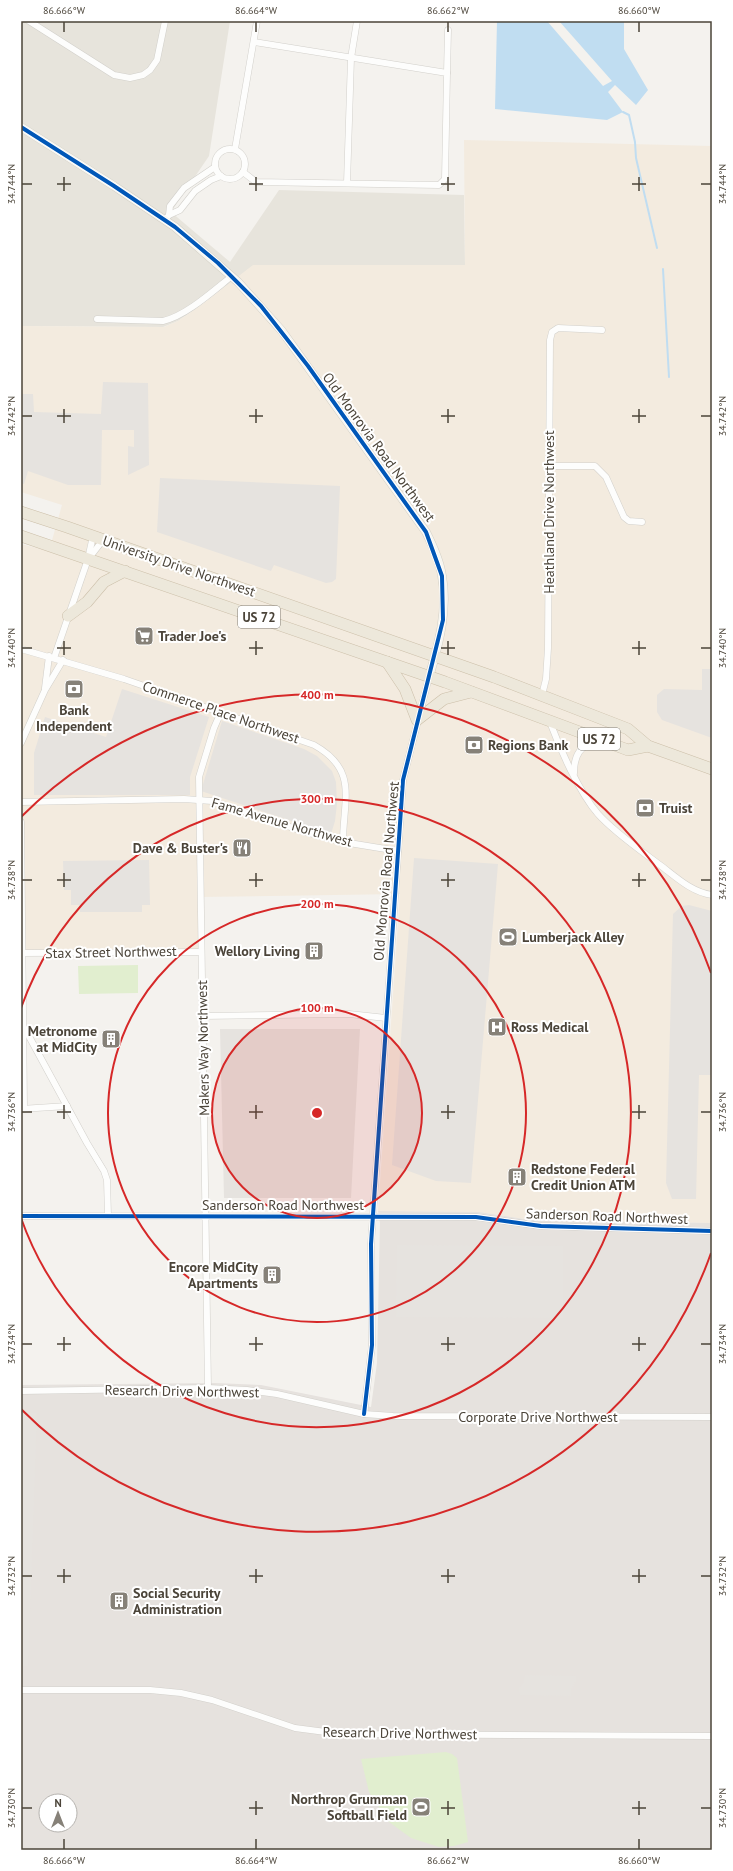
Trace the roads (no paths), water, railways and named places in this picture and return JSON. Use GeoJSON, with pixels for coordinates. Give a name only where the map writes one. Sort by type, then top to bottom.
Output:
{"type":"FeatureCollection","features":[{"type":"Feature","properties":{"kind":"highway","name":"University Drive Northwest"},"geometry":{"type":"LineString","coordinates":[[24,513],[435,655],[628,729],[648,746],[712,768]]}},
{"type":"Feature","properties":{"kind":"highway","name":"University Drive Northwest"},"geometry":{"type":"LineString","coordinates":[[21,536],[387,662],[628,750],[648,746]]}},
{"type":"Feature","properties":{"kind":"highway"},"geometry":{"type":"LineString","coordinates":[[68,616],[87,602],[104,582],[125,571]]}},
{"type":"Feature","properties":{"kind":"highway"},"geometry":{"type":"LineString","coordinates":[[387,662],[405,689],[417,720],[444,699],[472,692]]}},
{"type":"Feature","properties":{"kind":"street"},"geometry":{"type":"LineString","coordinates":[[29,21],[114,75],[130,78],[143,75],[150,70],[157,60],[165,21]]}},
{"type":"Feature","properties":{"kind":"street"},"geometry":{"type":"LineString","coordinates":[[235,150],[257,21]]}},
{"type":"Feature","properties":{"kind":"street"},"geometry":{"type":"LineString","coordinates":[[347,183],[351,58],[357,21]]}},
{"type":"Feature","properties":{"kind":"street"},"geometry":{"type":"LineString","coordinates":[[243,172],[256,182],[439,185],[445,179],[448,30]]}},
{"type":"Feature","properties":{"kind":"street"},"geometry":{"type":"LineString","coordinates":[[254,42],[446,73]]}},
{"type":"Feature","properties":{"kind":"street","name":"Old Monrovia Road Northwest"},"geometry":{"type":"LineString","coordinates":[[21,127],[167,218],[232,276],[262,306],[282,331],[426,532],[442,576],[443,620],[403,780],[371,1244],[372,1345],[364,1414]]}},
{"type":"Feature","properties":{"kind":"street"},"geometry":{"type":"LineString","coordinates":[[167,218],[180,210],[195,192],[211,180],[221,176],[230,179],[239,176],[243,172],[245,163],[239,152],[226,149],[216,158],[215,166],[221,176]]}},
{"type":"Feature","properties":{"kind":"street"},"geometry":{"type":"LineString","coordinates":[[167,218],[170,206],[184,188],[215,166]]}},
{"type":"Feature","properties":{"kind":"street"},"geometry":{"type":"LineString","coordinates":[[97,319],[163,321],[172,319],[232,276]]}},
{"type":"Feature","properties":{"kind":"street","name":"Heathland Drive Northwest"},"geometry":{"type":"LineString","coordinates":[[542,695],[546,679],[548,648],[550,340],[552,332],[558,328],[602,330]]}},
{"type":"Feature","properties":{"kind":"street"},"geometry":{"type":"LineString","coordinates":[[550,466],[595,466],[606,477],[624,517],[629,521],[642,522]]}},
{"type":"Feature","properties":{"kind":"street"},"geometry":{"type":"LineString","coordinates":[[88,559],[98,538]]}},
{"type":"Feature","properties":{"kind":"street"},"geometry":{"type":"LineString","coordinates":[[45,690],[51,657],[68,616],[88,559],[98,538]]}},
{"type":"Feature","properties":{"kind":"street","name":"Commerce Place Northwest"},"geometry":{"type":"LineString","coordinates":[[21,649],[63,660],[221,712],[314,745],[326,751],[336,761],[344,775],[346,791],[343,842]]}},
{"type":"Feature","properties":{"kind":"street"},"geometry":{"type":"LineString","coordinates":[[21,743],[45,690],[63,660]]}},
{"type":"Feature","properties":{"kind":"street","name":"Makers Way Northwest"},"geometry":{"type":"LineString","coordinates":[[208,1388],[199,778],[214,728],[221,712]]}},
{"type":"Feature","properties":{"kind":"street"},"geometry":{"type":"LineString","coordinates":[[550,722],[558,744],[574,775],[598,814],[631,843],[687,886],[702,894],[712,895]]}},
{"type":"Feature","properties":{"kind":"street"},"geometry":{"type":"LineString","coordinates":[[574,775],[574,758],[586,744],[600,740]]}},
{"type":"Feature","properties":{"kind":"street","name":"Fame Avenue Northwest"},"geometry":{"type":"LineString","coordinates":[[21,802],[212,801],[302,831],[343,842],[398,851]]}},
{"type":"Feature","properties":{"kind":"street"},"geometry":{"type":"LineString","coordinates":[[21,822],[24,1028],[22,1109],[67,1106]]}},
{"type":"Feature","properties":{"kind":"street","name":"Stax Street Northwest"},"geometry":{"type":"LineString","coordinates":[[22,953],[201,952]]}},
{"type":"Feature","properties":{"kind":"street"},"geometry":{"type":"LineString","coordinates":[[202,1016],[348,1014],[386,1018]]}},
{"type":"Feature","properties":{"kind":"street"},"geometry":{"type":"LineString","coordinates":[[24,1028],[108,1180],[108,1216]]}},
{"type":"Feature","properties":{"kind":"street","name":"Sanderson Road Northwest"},"geometry":{"type":"LineString","coordinates":[[21,1216],[476,1217],[541,1226],[712,1231]]}},
{"type":"Feature","properties":{"kind":"street","name":"Research Drive Northwest"},"geometry":{"type":"LineString","coordinates":[[21,1391],[208,1388],[247,1390],[277,1394],[364,1414]]}},
{"type":"Feature","properties":{"kind":"street","name":"Corporate Drive Northwest"},"geometry":{"type":"LineString","coordinates":[[364,1414],[418,1417],[712,1417]]}},
{"type":"Feature","properties":{"kind":"street","name":"Research Drive Northwest"},"geometry":{"type":"LineString","coordinates":[[21,1690],[150,1690],[181,1693],[212,1700],[295,1728],[336,1734],[712,1736]]}},
{"type":"Feature","properties":{"kind":"water"},"geometry":{"type":"Polygon","coordinates":[[[497,21],[547,21],[603,86],[612,81],[559,21],[624,21],[624,49],[648,90],[636,105],[615,85],[608,92],[623,112],[607,120],[495,109],[497,21]]]}},
{"type":"Feature","properties":{"kind":"waterway"},"geometry":{"type":"LineString","coordinates":[[623,112],[629,115],[635,142],[636,158],[657,248]]}},
{"type":"Feature","properties":{"kind":"waterway"},"geometry":{"type":"LineString","coordinates":[[663,269],[669,377]]}},
{"type":"Feature","properties":{"kind":"place","name":"Trader Joe's"},"geometry":{"type":"Point","coordinates":[144,636]}},
{"type":"Feature","properties":{"kind":"place","name":"Bank Independent"},"geometry":{"type":"Point","coordinates":[74,689]}},
{"type":"Feature","properties":{"kind":"place","name":"Regions Bank"},"geometry":{"type":"Point","coordinates":[474,745]}},
{"type":"Feature","properties":{"kind":"place","name":"Truist"},"geometry":{"type":"Point","coordinates":[645,808]}},
{"type":"Feature","properties":{"kind":"place","name":"Dave & Buster's"},"geometry":{"type":"Point","coordinates":[242,848]}},
{"type":"Feature","properties":{"kind":"place","name":"Lumberjack Alley"},"geometry":{"type":"Point","coordinates":[508,937]}},
{"type":"Feature","properties":{"kind":"place","name":"Wellory Living"},"geometry":{"type":"Point","coordinates":[314,951]}},
{"type":"Feature","properties":{"kind":"place","name":"Ross Medical"},"geometry":{"type":"Point","coordinates":[497,1027]}},
{"type":"Feature","properties":{"kind":"place","name":"Metronome at MidCity"},"geometry":{"type":"Point","coordinates":[111,1039]}},
{"type":"Feature","properties":{"kind":"place","name":"Redstone Federal Credit Union ATM"},"geometry":{"type":"Point","coordinates":[517,1177]}},
{"type":"Feature","properties":{"kind":"place","name":"Encore MidCity Apartments"},"geometry":{"type":"Point","coordinates":[272,1275]}},
{"type":"Feature","properties":{"kind":"place","name":"Social Security Administration"},"geometry":{"type":"Point","coordinates":[119,1601]}},
{"type":"Feature","properties":{"kind":"place","name":"Northrop Grumman Softball Field"},"geometry":{"type":"Point","coordinates":[421,1807]}}]}
